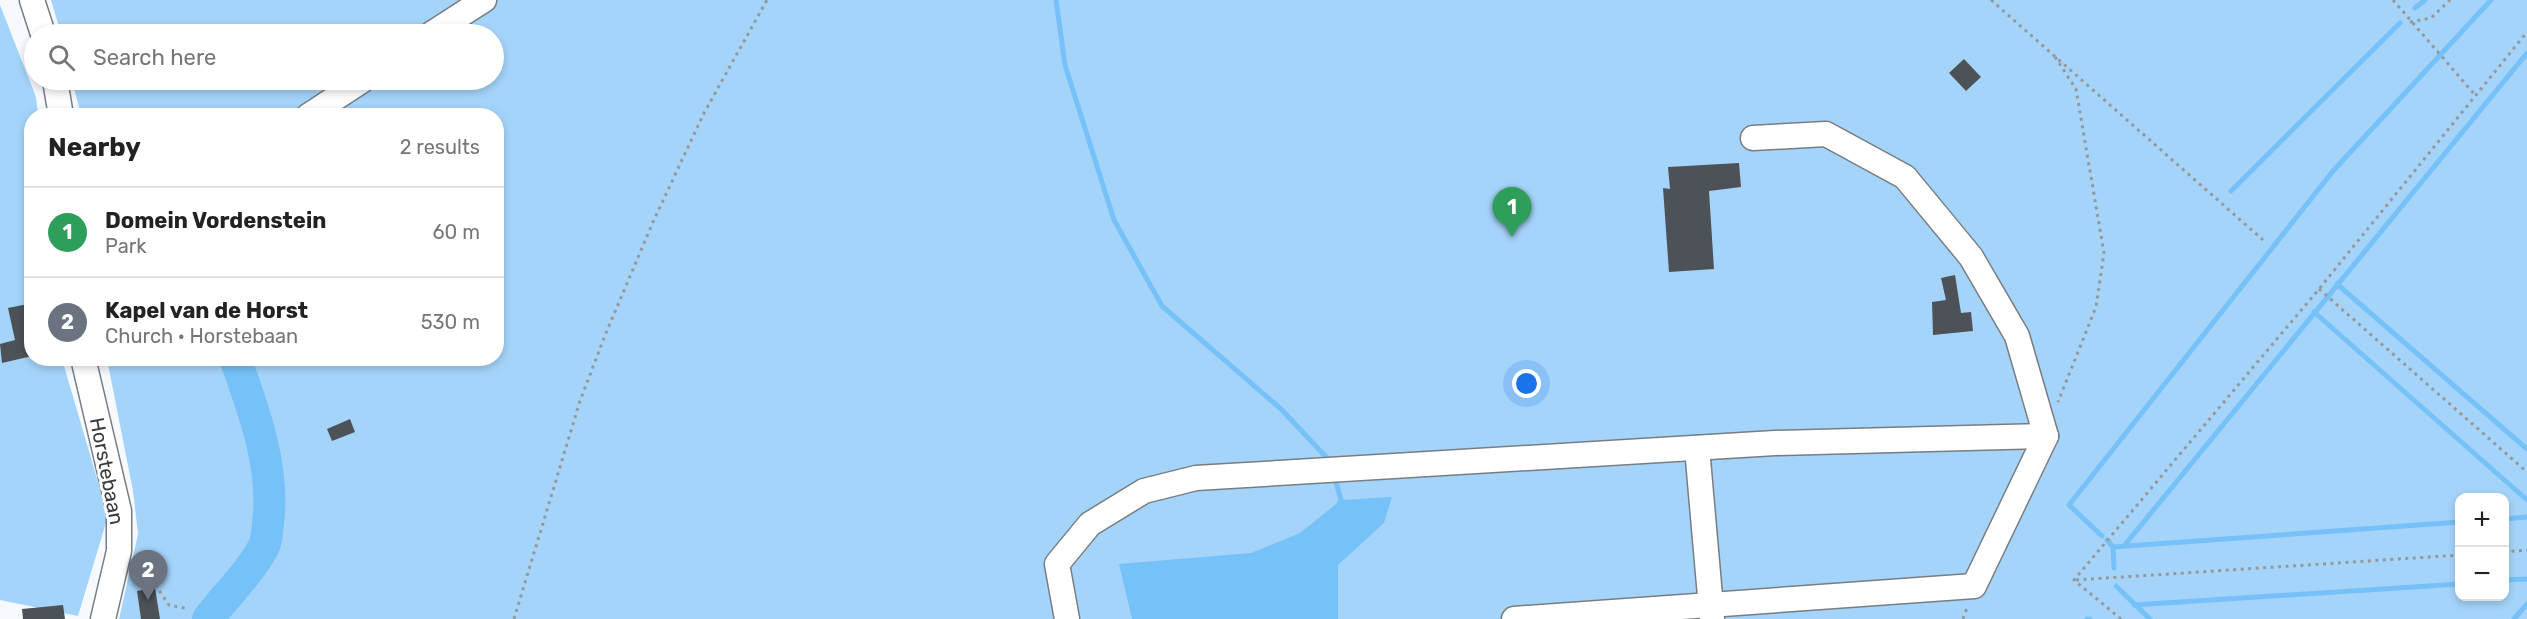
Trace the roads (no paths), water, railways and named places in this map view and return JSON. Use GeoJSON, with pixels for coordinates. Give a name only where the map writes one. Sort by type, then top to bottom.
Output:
{"type":"FeatureCollection","features":[{"type":"Feature","properties":{"kind":"street"},"geometry":{"type":"LineString","coordinates":[[32,0],[40,24]]}},
{"type":"Feature","properties":{"kind":"street"},"geometry":{"type":"LineString","coordinates":[[447,24],[484,0]]}},
{"type":"Feature","properties":{"kind":"street"},"geometry":{"type":"LineString","coordinates":[[57,90],[60,108]]}},
{"type":"Feature","properties":{"kind":"street"},"geometry":{"type":"LineString","coordinates":[[320,108],[348,90]]}},
{"type":"Feature","properties":{"kind":"street"},"geometry":{"type":"LineString","coordinates":[[1514,619],[1712,612],[1974,586],[2046,436],[2017,336],[1971,257],[1905,177],[1826,134],[1753,138]]}},
{"type":"Feature","properties":{"kind":"street","name":"Horstebaan"},"geometry":{"type":"LineString","coordinates":[[84,366],[119,511],[119,551],[103,619]]}},
{"type":"Feature","properties":{"kind":"street"},"geometry":{"type":"LineString","coordinates":[[1067,619],[1057,564],[1090,524],[1144,491],[1196,478],[1775,443],[2046,436]]}},
{"type":"Feature","properties":{"kind":"street"},"geometry":{"type":"LineString","coordinates":[[1697,448],[1712,612]]}},
{"type":"Feature","properties":{"kind":"waterway"},"geometry":{"type":"LineString","coordinates":[[1056,0],[1065,65],[1114,220],[1162,306],[1281,409],[1328,459]]}},
{"type":"Feature","properties":{"kind":"waterway"},"geometry":{"type":"LineString","coordinates":[[2415,8],[2425,0]]}},
{"type":"Feature","properties":{"kind":"waterway"},"geometry":{"type":"LineString","coordinates":[[2102,536],[2069,505],[2333,171],[2491,0]]}},
{"type":"Feature","properties":{"kind":"waterway"},"geometry":{"type":"LineString","coordinates":[[2231,191],[2400,23]]}},
{"type":"Feature","properties":{"kind":"waterway"},"geometry":{"type":"LineString","coordinates":[[2124,546],[2527,53]]}},
{"type":"Feature","properties":{"kind":"waterway"},"geometry":{"type":"LineString","coordinates":[[2337,284],[2527,449]]}},
{"type":"Feature","properties":{"kind":"waterway"},"geometry":{"type":"LineString","coordinates":[[2314,312],[2527,500]]}},
{"type":"Feature","properties":{"kind":"waterway"},"geometry":{"type":"LineString","coordinates":[[208,619],[258,556],[265,544],[268,524],[266,460],[256,419],[238,366]]}},
{"type":"Feature","properties":{"kind":"waterway"},"geometry":{"type":"LineString","coordinates":[[1336,482],[1341,500],[1339,504]]}},
{"type":"Feature","properties":{"kind":"waterway"},"geometry":{"type":"LineString","coordinates":[[2509,519],[2527,517]]}},
{"type":"Feature","properties":{"kind":"waterway"},"geometry":{"type":"LineString","coordinates":[[2114,568],[2113,547],[2455,522]]}},
{"type":"Feature","properties":{"kind":"waterway"},"geometry":{"type":"LineString","coordinates":[[2107,540],[2113,547]]}},
{"type":"Feature","properties":{"kind":"waterway"},"geometry":{"type":"LineString","coordinates":[[2509,580],[2527,579]]}},
{"type":"Feature","properties":{"kind":"waterway"},"geometry":{"type":"LineString","coordinates":[[2134,605],[2455,584]]}},
{"type":"Feature","properties":{"kind":"waterway"},"geometry":{"type":"LineString","coordinates":[[2116,586],[2150,619]]}},
{"type":"Feature","properties":{"kind":"waterway"},"geometry":{"type":"LineString","coordinates":[[2514,619],[2527,604]]}},
{"type":"Feature","properties":{"kind":"place","name":"Domein Vordenstein"},"geometry":{"type":"Point","coordinates":[1512,237]}},
{"type":"Feature","properties":{"kind":"place","name":"Kapel van de Horst"},"geometry":{"type":"Point","coordinates":[148,600]}}]}
